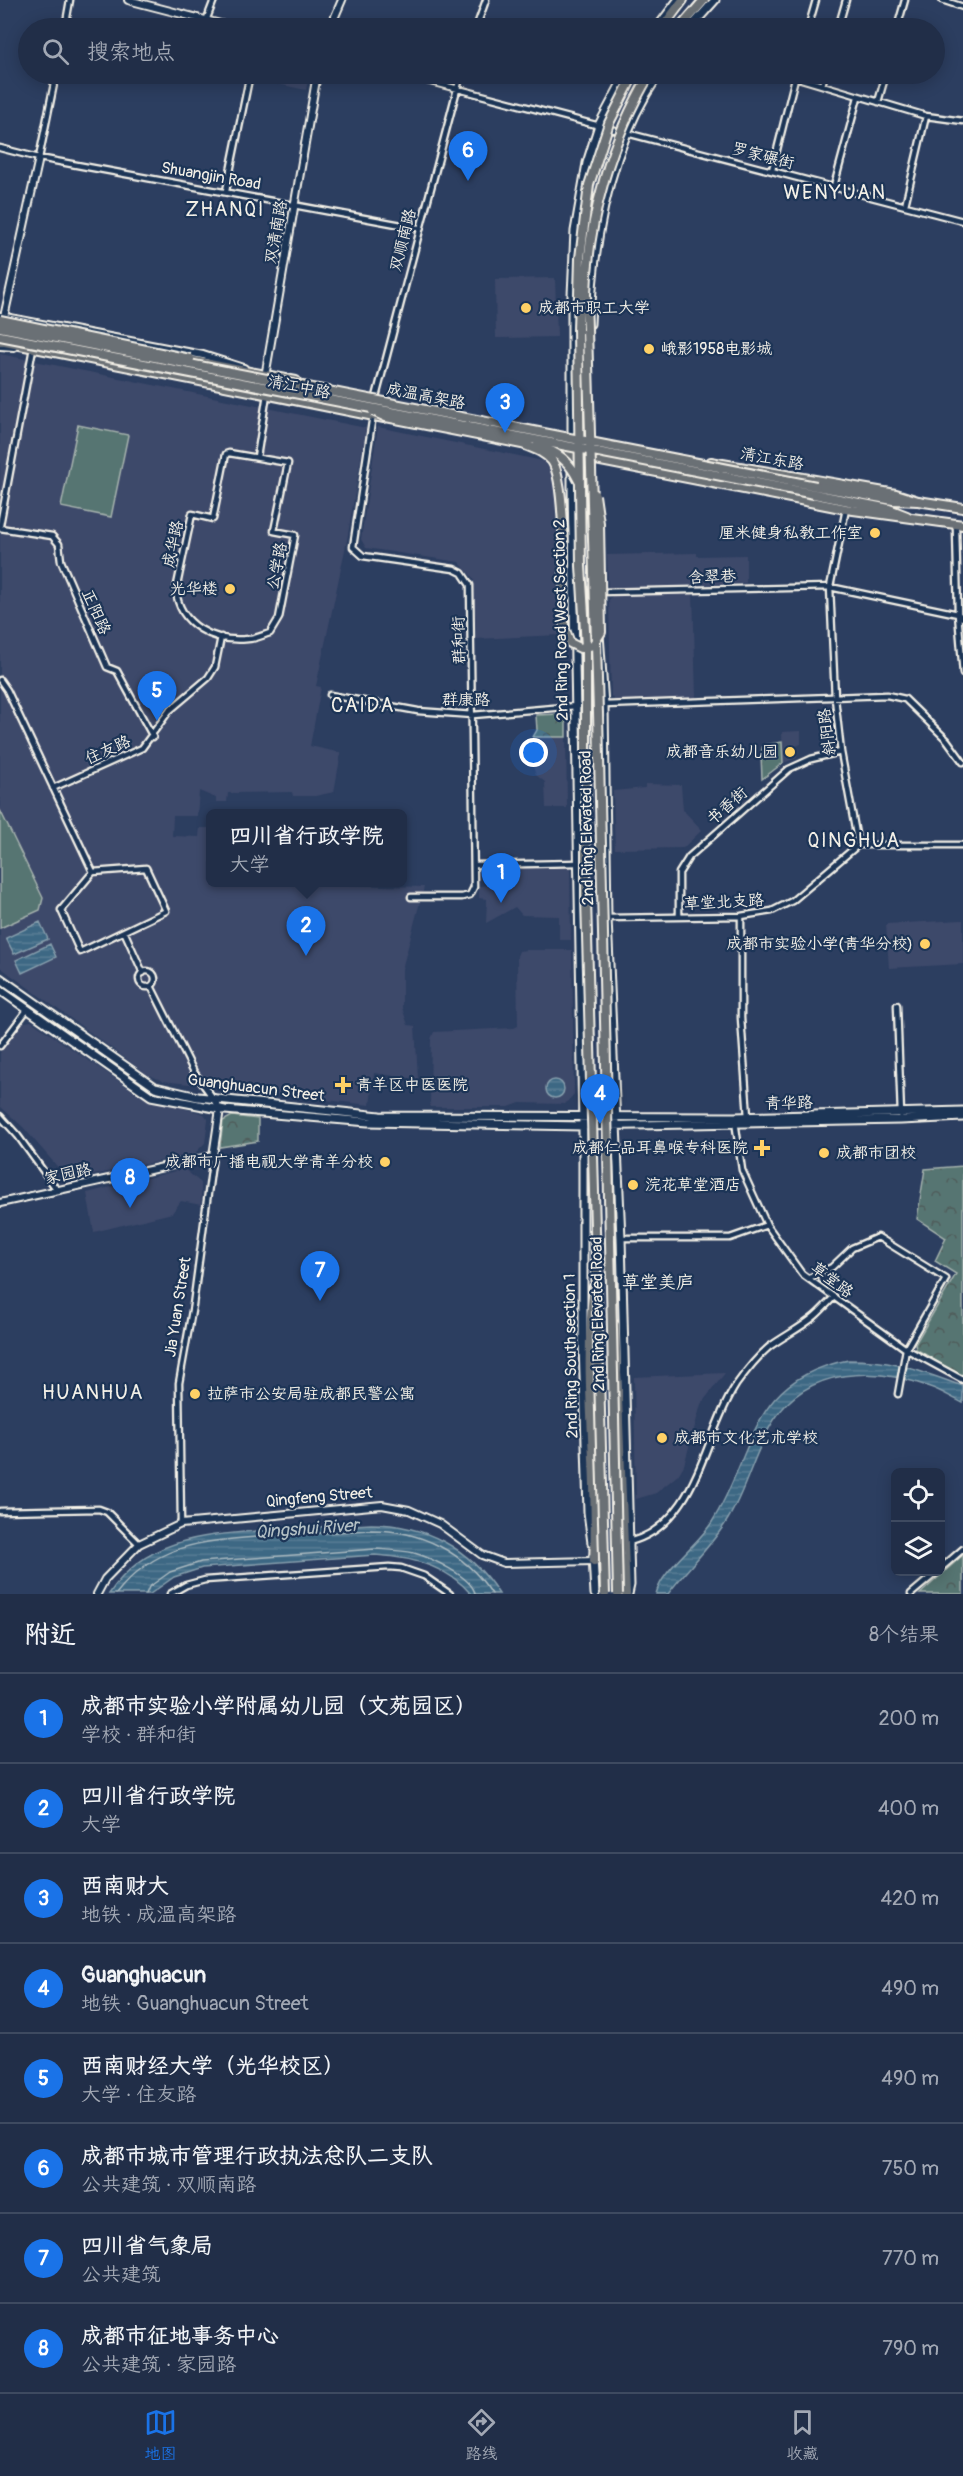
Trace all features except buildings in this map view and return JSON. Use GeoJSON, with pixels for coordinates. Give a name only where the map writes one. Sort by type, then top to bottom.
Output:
{"type":"FeatureCollection","features":[{"type":"Feature","properties":{"kind":"main road"},"geometry":{"type":"LineString","coordinates":[[664,18],[678,0]]}},
{"type":"Feature","properties":{"kind":"main road"},"geometry":{"type":"LineString","coordinates":[[670,18],[684,0]]}},
{"type":"Feature","properties":{"kind":"main road"},"geometry":{"type":"LineString","coordinates":[[689,18],[704,0]]}},
{"type":"Feature","properties":{"kind":"main road"},"geometry":{"type":"LineString","coordinates":[[699,18],[715,0]]}},
{"type":"Feature","properties":{"kind":"main road","name":"2nd Ring Road West Section 2"},"geometry":{"type":"LineString","coordinates":[[583,1118],[572,456],[572,295],[575,231],[587,163],[599,125],[621,84]]}},
{"type":"Feature","properties":{"kind":"main road","name":"2nd Ring Elevated Road"},"geometry":{"type":"LineString","coordinates":[[604,1594],[586,899],[586,647],[580,484],[579,258],[589,185],[601,142],[629,84]]}},
{"type":"Feature","properties":{"kind":"main road","name":"2nd Ring Elevated Road"},"geometry":{"type":"LineString","coordinates":[[618,1594],[598,701],[586,294],[591,235],[620,134],[645,84]]}},
{"type":"Feature","properties":{"kind":"main road"},"geometry":{"type":"LineString","coordinates":[[627,1594],[630,1585],[621,1238],[607,918],[604,705],[596,593],[591,460],[590,345],[594,257],[606,197],[626,133],[653,84]]}},
{"type":"Feature","properties":{"kind":"main road","name":"清江中路"},"geometry":{"type":"LineString","coordinates":[[1,321],[592,440]]}},
{"type":"Feature","properties":{"kind":"main road","name":"成温高架路"},"geometry":{"type":"LineString","coordinates":[[1,321],[241,373],[815,490],[889,509],[907,516]]}},
{"type":"Feature","properties":{"kind":"main road"},"geometry":{"type":"LineString","coordinates":[[0,339],[33,346]]}},
{"type":"Feature","properties":{"kind":"main road","name":"清江中路"},"geometry":{"type":"LineString","coordinates":[[33,346],[591,460]]}},
{"type":"Feature","properties":{"kind":"main road","name":"成温高架路"},"geometry":{"type":"LineString","coordinates":[[33,346],[815,490],[918,501]]}},
{"type":"Feature","properties":{"kind":"main road"},"geometry":{"type":"LineString","coordinates":[[358,405],[386,417],[541,447],[560,455],[569,464],[580,484]]}},
{"type":"Feature","properties":{"kind":"main road","name":"清江东路"},"geometry":{"type":"LineString","coordinates":[[592,440],[896,494],[963,510]]}},
{"type":"Feature","properties":{"kind":"main road"},"geometry":{"type":"LineString","coordinates":[[520,443],[546,455],[557,472],[561,498],[565,634],[570,643],[580,648],[594,645],[601,632],[599,523],[591,460]]}},
{"type":"Feature","properties":{"kind":"main road"},"geometry":{"type":"LineString","coordinates":[[591,460],[884,516],[907,516],[961,527]]}},
{"type":"Feature","properties":{"kind":"main road","name":"Guanghuacun Street"},"geometry":{"type":"LineString","coordinates":[[0,978],[155,1087],[213,1098],[380,1116],[615,1118]]}},
{"type":"Feature","properties":{"kind":"main road","name":"Guanghuacun Street"},"geometry":{"type":"LineString","coordinates":[[0,990],[151,1096],[220,1109],[368,1122],[615,1126]]}},
{"type":"Feature","properties":{"kind":"main road","name":"青华路"},"geometry":{"type":"LineString","coordinates":[[615,1126],[901,1117],[963,1111]]}},
{"type":"Feature","properties":{"kind":"main road","name":"青华路"},"geometry":{"type":"LineString","coordinates":[[615,1118],[735,1121],[748,1117],[963,1117]]}},
{"type":"Feature","properties":{"kind":"main road","name":"2nd Ring South section 1"},"geometry":{"type":"LineString","coordinates":[[583,1118],[583,1344],[588,1512],[594,1561],[595,1594]]}},
{"type":"Feature","properties":{"kind":"main road"},"geometry":{"type":"LineString","coordinates":[[594,1561],[595,1513],[590,1352],[591,1310],[596,1274]]}},
{"type":"Feature","properties":{"kind":"main road"},"geometry":{"type":"LineString","coordinates":[[611,1282],[616,1336],[627,1594]]}},
{"type":"Feature","properties":{"kind":"street"},"geometry":{"type":"LineString","coordinates":[[67,18],[70,0]]}},
{"type":"Feature","properties":{"kind":"street"},"geometry":{"type":"LineString","coordinates":[[128,0],[195,18]]}},
{"type":"Feature","properties":{"kind":"street"},"geometry":{"type":"LineString","coordinates":[[207,18],[214,0]]}},
{"type":"Feature","properties":{"kind":"street"},"geometry":{"type":"LineString","coordinates":[[334,18],[342,0]]}},
{"type":"Feature","properties":{"kind":"street"},"geometry":{"type":"LineString","coordinates":[[480,18],[486,0]]}},
{"type":"Feature","properties":{"kind":"street"},"geometry":{"type":"LineString","coordinates":[[811,18],[816,0]]}},
{"type":"Feature","properties":{"kind":"street"},"geometry":{"type":"LineString","coordinates":[[841,18],[846,0]]}},
{"type":"Feature","properties":{"kind":"street"},"geometry":{"type":"LineString","coordinates":[[900,18],[905,0]]}},
{"type":"Feature","properties":{"kind":"street"},"geometry":{"type":"LineString","coordinates":[[942,0],[961,4]]}},
{"type":"Feature","properties":{"kind":"street"},"geometry":{"type":"LineString","coordinates":[[1,321],[54,84]]}},
{"type":"Feature","properties":{"kind":"street"},"geometry":{"type":"LineString","coordinates":[[226,191],[248,84]]}},
{"type":"Feature","properties":{"kind":"street","name":"双清南路"},"geometry":{"type":"LineString","coordinates":[[267,394],[264,374],[315,84]]}},
{"type":"Feature","properties":{"kind":"street","name":"罗家碾街"},"geometry":{"type":"LineString","coordinates":[[440,84],[963,221]]}},
{"type":"Feature","properties":{"kind":"street","name":"双顺南路"},"geometry":{"type":"LineString","coordinates":[[376,398],[456,84]]}},
{"type":"Feature","properties":{"kind":"street"},"geometry":{"type":"LineString","coordinates":[[772,170],[793,84]]}},
{"type":"Feature","properties":{"kind":"street"},"geometry":{"type":"LineString","coordinates":[[817,84],[926,116],[963,120]]}},
{"type":"Feature","properties":{"kind":"street"},"geometry":{"type":"LineString","coordinates":[[878,102],[883,84]]}},
{"type":"Feature","properties":{"kind":"street"},"geometry":{"type":"LineString","coordinates":[[834,186],[858,96]]}},
{"type":"Feature","properties":{"kind":"street"},"geometry":{"type":"LineString","coordinates":[[905,205],[926,116]]}},
{"type":"Feature","properties":{"kind":"street","name":"Shuangjin Road"},"geometry":{"type":"LineString","coordinates":[[0,148],[39,158],[418,228]]}},
{"type":"Feature","properties":{"kind":"street"},"geometry":{"type":"LineString","coordinates":[[0,346],[33,346],[0,526]]}},
{"type":"Feature","properties":{"kind":"street"},"geometry":{"type":"LineString","coordinates":[[257,457],[267,394]]}},
{"type":"Feature","properties":{"kind":"street","name":"群和街"},"geometry":{"type":"LineString","coordinates":[[373,415],[353,547],[363,556],[454,569],[467,578],[470,585],[474,887],[470,895],[462,897],[411,897]]}},
{"type":"Feature","properties":{"kind":"street","name":"成华路"},"geometry":{"type":"LineString","coordinates":[[221,637],[195,628],[177,603],[176,590],[192,514],[213,519],[226,454],[257,457]]}},
{"type":"Feature","properties":{"kind":"street","name":"公学路"},"geometry":{"type":"LineString","coordinates":[[221,637],[249,639],[270,633],[279,618],[295,535],[274,531],[288,463],[257,457]]}},
{"type":"Feature","properties":{"kind":"street"},"geometry":{"type":"LineString","coordinates":[[835,698],[830,587],[846,509]]}},
{"type":"Feature","properties":{"kind":"street","name":"正阳路"},"geometry":{"type":"LineString","coordinates":[[0,526],[52,536],[56,539],[61,561],[107,668],[117,671],[153,737]]}},
{"type":"Feature","properties":{"kind":"street"},"geometry":{"type":"LineString","coordinates":[[961,527],[958,615],[963,674]]}},
{"type":"Feature","properties":{"kind":"street","name":"含翠巷"},"geometry":{"type":"LineString","coordinates":[[596,593],[830,587],[963,618]]}},
{"type":"Feature","properties":{"kind":"street","name":"住友路"},"geometry":{"type":"LineString","coordinates":[[53,788],[142,748],[153,737],[169,711],[208,678],[215,667],[221,637]]}},
{"type":"Feature","properties":{"kind":"street"},"geometry":{"type":"LineString","coordinates":[[0,680],[93,872]]}},
{"type":"Feature","properties":{"kind":"street","name":"群康路"},"geometry":{"type":"LineString","coordinates":[[330,695],[418,711],[473,715],[576,706],[835,698]]}},
{"type":"Feature","properties":{"kind":"street","name":"斜阳路"},"geometry":{"type":"LineString","coordinates":[[858,845],[841,752],[835,698],[887,695],[905,699],[947,740],[963,762]]}},
{"type":"Feature","properties":{"kind":"street","name":"书香街"},"geometry":{"type":"LineString","coordinates":[[679,917],[679,873],[689,856],[789,769],[811,759],[841,752]]}},
{"type":"Feature","properties":{"kind":"street"},"geometry":{"type":"LineString","coordinates":[[858,845],[963,845]]}},
{"type":"Feature","properties":{"kind":"street","name":"草堂北支路"},"geometry":{"type":"LineString","coordinates":[[607,918],[764,914],[783,907],[858,845]]}},
{"type":"Feature","properties":{"kind":"street"},"geometry":{"type":"LineString","coordinates":[[474,864],[578,863]]}},
{"type":"Feature","properties":{"kind":"street"},"geometry":{"type":"LineString","coordinates":[[146,868],[166,911],[124,931],[80,952],[62,910],[93,872],[146,868]]}},
{"type":"Feature","properties":{"kind":"street"},"geometry":{"type":"LineString","coordinates":[[741,916],[741,1018],[748,1117]]}},
{"type":"Feature","properties":{"kind":"street"},"geometry":{"type":"LineString","coordinates":[[124,931],[143,973]]}},
{"type":"Feature","properties":{"kind":"street"},"geometry":{"type":"LineString","coordinates":[[143,973],[151,972],[154,976],[155,980],[151,986]]}},
{"type":"Feature","properties":{"kind":"street"},"geometry":{"type":"LineString","coordinates":[[143,973],[140,976],[140,982],[143,986],[151,986]]}},
{"type":"Feature","properties":{"kind":"street"},"geometry":{"type":"LineString","coordinates":[[151,986],[194,1072],[220,1109]]}},
{"type":"Feature","properties":{"kind":"street"},"geometry":{"type":"LineString","coordinates":[[897,1005],[901,1117]]}},
{"type":"Feature","properties":{"kind":"street"},"geometry":{"type":"LineString","coordinates":[[0,1046],[27,1010]]}},
{"type":"Feature","properties":{"kind":"street","name":"Jia Yuan Street"},"geometry":{"type":"LineString","coordinates":[[181,1524],[179,1383],[193,1305],[220,1109]]}},
{"type":"Feature","properties":{"kind":"street"},"geometry":{"type":"LineString","coordinates":[[0,1116],[18,1136],[57,1190]]}},
{"type":"Feature","properties":{"kind":"street","name":"草堂路"},"geometry":{"type":"LineString","coordinates":[[735,1121],[742,1170],[767,1225],[802,1274],[906,1349],[963,1380]]}},
{"type":"Feature","properties":{"kind":"street","name":"家园路"},"geometry":{"type":"LineString","coordinates":[[0,1203],[213,1156]]}},
{"type":"Feature","properties":{"kind":"street"},"geometry":{"type":"LineString","coordinates":[[621,1238],[730,1238],[767,1225]]}},
{"type":"Feature","properties":{"kind":"street"},"geometry":{"type":"LineString","coordinates":[[808,1278],[832,1267],[852,1248],[878,1238],[946,1279],[906,1349],[898,1394]]}},
{"type":"Feature","properties":{"kind":"street"},"geometry":{"type":"LineString","coordinates":[[629,1542],[642,1538],[666,1521],[681,1504],[722,1412],[749,1367],[770,1347],[815,1317],[834,1297]]}},
{"type":"Feature","properties":{"kind":"street","name":"Qingfeng Street"},"geometry":{"type":"LineString","coordinates":[[97,1594],[105,1579],[139,1544],[181,1524],[382,1505],[409,1510],[440,1524],[482,1555],[504,1563],[594,1561]]}},
{"type":"Feature","properties":{"kind":"street"},"geometry":{"type":"LineString","coordinates":[[0,1511],[99,1509],[107,1512],[139,1544]]}},
{"type":"Feature","properties":{"kind":"street"},"geometry":{"type":"LineString","coordinates":[[945,1565],[963,1549]]}},
{"type":"Feature","properties":{"kind":"street"},"geometry":{"type":"LineString","coordinates":[[170,1594],[186,1585],[205,1580],[380,1567],[411,1571],[435,1583],[450,1594]]}},
{"type":"Feature","properties":{"kind":"street"},"geometry":{"type":"LineString","coordinates":[[911,1594],[932,1576]]}},
{"type":"Feature","properties":{"kind":"shaded area"},"geometry":{"type":"Polygon","coordinates":[[[278,84],[307,84],[306,90],[278,84]]]}},
{"type":"Feature","properties":{"kind":"shaded area","name":"成都市职工大学"},"geometry":{"type":"Polygon","coordinates":[[[555,278],[557,337],[496,338],[495,279],[555,278]]]}},
{"type":"Feature","properties":{"kind":"shaded area"},"geometry":{"type":"Polygon","coordinates":[[[0,354],[366,428],[347,540],[316,686],[321,687],[310,746],[341,753],[334,792],[315,796],[293,796],[292,792],[228,793],[227,802],[216,802],[216,798],[199,791],[197,816],[173,816],[172,836],[199,837],[200,828],[206,828],[206,887],[424,887],[402,969],[402,1008],[408,1025],[415,1026],[418,1079],[374,1073],[370,1105],[163,1081],[147,1074],[0,967],[0,354]]]}},
{"type":"Feature","properties":{"kind":"shaded area"},"geometry":{"type":"Polygon","coordinates":[[[378,427],[543,461],[551,471],[555,494],[559,635],[476,639],[474,579],[459,562],[366,548],[361,539],[378,427]]]}},
{"type":"Feature","properties":{"kind":"shaded area"},"geometry":{"type":"Polygon","coordinates":[[[697,553],[697,556],[746,555],[746,583],[608,588],[607,555],[697,553]]]}},
{"type":"Feature","properties":{"kind":"shaded area"},"geometry":{"type":"Polygon","coordinates":[[[693,593],[696,698],[615,701],[611,696],[609,600],[613,595],[693,593]]]}},
{"type":"Feature","properties":{"kind":"shaded area","name":"成都音乐幼儿园"},"geometry":{"type":"Polygon","coordinates":[[[801,731],[801,744],[796,746],[797,758],[783,763],[782,732],[801,731]]]}},
{"type":"Feature","properties":{"kind":"shaded area"},"geometry":{"type":"Polygon","coordinates":[[[533,737],[566,737],[567,808],[546,808],[545,782],[536,775],[532,764],[531,742],[533,737]]]}},
{"type":"Feature","properties":{"kind":"shaded area"},"geometry":{"type":"Polygon","coordinates":[[[645,784],[681,785],[683,810],[702,830],[683,848],[615,849],[613,791],[645,788],[645,784]]]}},
{"type":"Feature","properties":{"kind":"shaded area"},"geometry":{"type":"Polygon","coordinates":[[[515,865],[567,866],[570,868],[571,940],[559,940],[559,916],[522,915],[515,907],[486,923],[487,899],[479,898],[479,886],[515,883],[515,865]]]}},
{"type":"Feature","properties":{"kind":"shaded area","name":"成都市实验小学(青华分校)"},"geometry":{"type":"Polygon","coordinates":[[[963,920],[963,964],[889,968],[886,924],[963,920]]]}},
{"type":"Feature","properties":{"kind":"shaded area"},"geometry":{"type":"Polygon","coordinates":[[[572,950],[574,1094],[565,1104],[520,1103],[509,1107],[430,1107],[431,1039],[434,1032],[518,1026],[517,956],[519,951],[572,950]]]}},
{"type":"Feature","properties":{"kind":"shaded area"},"geometry":{"type":"Polygon","coordinates":[[[31,1021],[139,1095],[204,1114],[208,1119],[205,1143],[194,1154],[69,1180],[23,1127],[0,1106],[0,1053],[21,1023],[31,1021]]]}},
{"type":"Feature","properties":{"kind":"shaded area"},"geometry":{"type":"Polygon","coordinates":[[[184,1169],[201,1183],[201,1205],[181,1201],[172,1213],[94,1232],[87,1193],[184,1169]]]}},
{"type":"Feature","properties":{"kind":"shaded area","name":"成都市文化艺术学校"},"geometry":{"type":"Polygon","coordinates":[[[725,1373],[701,1404],[684,1465],[678,1475],[656,1493],[636,1499],[634,1377],[725,1373]]]}},
{"type":"Feature","properties":{"kind":"green space"},"geometry":{"type":"Polygon","coordinates":[[[78,425],[128,435],[111,517],[61,507],[78,425]]]}},
{"type":"Feature","properties":{"kind":"green space"},"geometry":{"type":"Polygon","coordinates":[[[560,714],[566,721],[566,737],[533,737],[537,730],[536,715],[560,714]]]}},
{"type":"Feature","properties":{"kind":"green space"},"geometry":{"type":"Polygon","coordinates":[[[782,742],[783,763],[762,779],[763,745],[782,742]]]}},
{"type":"Feature","properties":{"kind":"green space"},"geometry":{"type":"Polygon","coordinates":[[[0,810],[43,898],[40,910],[0,928],[0,810]]]}},
{"type":"Feature","properties":{"kind":"green space"},"geometry":{"type":"Polygon","coordinates":[[[232,1116],[258,1119],[258,1141],[220,1147],[223,1121],[232,1116]]]}},
{"type":"Feature","properties":{"kind":"green space"},"geometry":{"type":"Polygon","coordinates":[[[963,1166],[963,1375],[916,1349],[915,1344],[956,1274],[935,1261],[946,1238],[917,1219],[925,1169],[963,1166]]]}},
{"type":"Feature","properties":{"kind":"green space"},"geometry":{"type":"Polygon","coordinates":[[[963,1555],[963,1594],[920,1594],[940,1576],[945,1576],[945,1571],[963,1555]]]}},
{"type":"Feature","properties":{"kind":"water"},"geometry":{"type":"Polygon","coordinates":[[[40,922],[48,939],[14,954],[6,938],[40,922]]]}},
{"type":"Feature","properties":{"kind":"water"},"geometry":{"type":"Polygon","coordinates":[[[50,944],[56,957],[22,973],[16,960],[50,944]]]}},
{"type":"Feature","properties":{"kind":"water"},"geometry":{"type":"Polygon","coordinates":[[[555,1080],[561,1083],[564,1089],[561,1095],[555,1098],[549,1095],[546,1089],[549,1083],[555,1080]]]}},
{"type":"Feature","properties":{"kind":"water"},"geometry":{"type":"Polygon","coordinates":[[[848,1360],[894,1364],[963,1386],[963,1403],[939,1390],[909,1380],[866,1374],[824,1381],[805,1390],[788,1403],[774,1420],[761,1444],[735,1507],[722,1529],[668,1594],[656,1594],[665,1575],[712,1522],[759,1422],[773,1401],[791,1384],[815,1370],[848,1360]]]}},
{"type":"Feature","properties":{"kind":"water","name":"Qingshui River"},"geometry":{"type":"Polygon","coordinates":[[[371,1524],[409,1528],[444,1542],[474,1564],[499,1594],[471,1594],[451,1576],[428,1565],[402,1558],[375,1555],[202,1568],[174,1577],[150,1594],[109,1594],[124,1575],[141,1560],[180,1542],[223,1534],[371,1524]]]}},
{"type":"Feature","properties":{"kind":"place","name":"成都市城市管理行政执法总队二支队"},"geometry":{"type":"Point","coordinates":[468,181]}},
{"type":"Feature","properties":{"kind":"place","name":"成都市职工大学"},"geometry":{"type":"Point","coordinates":[526,308]}},
{"type":"Feature","properties":{"kind":"place","name":"峨影1958电影城"},"geometry":{"type":"Point","coordinates":[649,349]}},
{"type":"Feature","properties":{"kind":"place","name":"西南财大"},"geometry":{"type":"Point","coordinates":[505,433]}},
{"type":"Feature","properties":{"kind":"place","name":"厘米健身私教工作室"},"geometry":{"type":"Point","coordinates":[875,533]}},
{"type":"Feature","properties":{"kind":"place","name":"光华楼"},"geometry":{"type":"Point","coordinates":[230,589]}},
{"type":"Feature","properties":{"kind":"place","name":"西南财经大学（光华校区）"},"geometry":{"type":"Point","coordinates":[157,721]}},
{"type":"Feature","properties":{"kind":"place","name":"成都音乐幼儿园"},"geometry":{"type":"Point","coordinates":[790,752]}},
{"type":"Feature","properties":{"kind":"place","name":"成都市实验小学附属幼儿园（文苑园区）"},"geometry":{"type":"Point","coordinates":[501,903]}},
{"type":"Feature","properties":{"kind":"place","name":"成都市实验小学(青华分校)"},"geometry":{"type":"Point","coordinates":[925,944]}},
{"type":"Feature","properties":{"kind":"place","name":"四川省行政学院"},"geometry":{"type":"Point","coordinates":[306,956]}},
{"type":"Feature","properties":{"kind":"place","name":"青羊区中医医院"},"geometry":{"type":"Point","coordinates":[343,1085]}},
{"type":"Feature","properties":{"kind":"place","name":"Guanghuacun"},"geometry":{"type":"Point","coordinates":[600,1124]}},
{"type":"Feature","properties":{"kind":"place","name":"成都仁品耳鼻喉专科医院"},"geometry":{"type":"Point","coordinates":[762,1148]}},
{"type":"Feature","properties":{"kind":"place","name":"成都市团校"},"geometry":{"type":"Point","coordinates":[824,1153]}},
{"type":"Feature","properties":{"kind":"place","name":"成都市广播电视大学青羊分校"},"geometry":{"type":"Point","coordinates":[385,1162]}},
{"type":"Feature","properties":{"kind":"place","name":"浣花草堂酒店"},"geometry":{"type":"Point","coordinates":[633,1185]}},
{"type":"Feature","properties":{"kind":"place","name":"成都市征地事务中心"},"geometry":{"type":"Point","coordinates":[130,1208]}},
{"type":"Feature","properties":{"kind":"place","name":"四川省气象局"},"geometry":{"type":"Point","coordinates":[320,1301]}},
{"type":"Feature","properties":{"kind":"place","name":"拉萨市公安局驻成都民警公寓"},"geometry":{"type":"Point","coordinates":[195,1394]}},
{"type":"Feature","properties":{"kind":"place","name":"成都市文化艺术学校"},"geometry":{"type":"Point","coordinates":[662,1438]}},
{"type":"Feature","properties":{"kind":"district","name":"WENYUAN"},"geometry":{"type":"Point","coordinates":[835,192]}},
{"type":"Feature","properties":{"kind":"district","name":"ZHANQI"},"geometry":{"type":"Point","coordinates":[225,209]}},
{"type":"Feature","properties":{"kind":"district","name":"CAIDA"},"geometry":{"type":"Point","coordinates":[363,705]}},
{"type":"Feature","properties":{"kind":"district","name":"QINGHUA"},"geometry":{"type":"Point","coordinates":[854,840]}},
{"type":"Feature","properties":{"kind":"district","name":"草堂美庐"},"geometry":{"type":"Point","coordinates":[658,1282]}},
{"type":"Feature","properties":{"kind":"district","name":"HUANHUA"},"geometry":{"type":"Point","coordinates":[93,1392]}}]}
